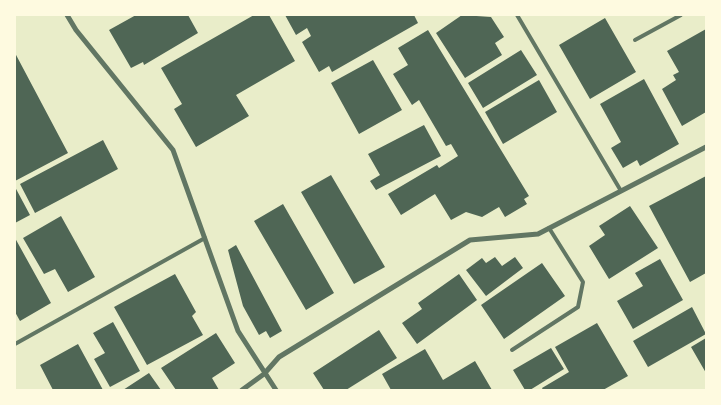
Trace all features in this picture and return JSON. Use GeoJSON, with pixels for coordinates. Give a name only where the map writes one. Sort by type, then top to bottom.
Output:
{"type":"FeatureCollection","features":[{"type":"Feature","properties":{"kind":"street"},"geometry":{"type":"LineString","coordinates":[[68,15],[76,30],[173,150],[238,331],[276,390]]}},
{"type":"Feature","properties":{"kind":"street"},"geometry":{"type":"LineString","coordinates":[[242,390],[264,374],[279,357],[470,240],[538,234],[706,147]]}},
{"type":"Feature","properties":{"kind":"lane"},"geometry":{"type":"LineString","coordinates":[[517,15],[621,191]]}},
{"type":"Feature","properties":{"kind":"lane"},"geometry":{"type":"LineString","coordinates":[[635,40],[681,15]]}},
{"type":"Feature","properties":{"kind":"lane"},"geometry":{"type":"LineString","coordinates":[[512,350],[578,307],[583,282],[549,228]]}},
{"type":"Feature","properties":{"kind":"lane"},"geometry":{"type":"LineString","coordinates":[[15,344],[205,238]]}},
{"type":"Feature","properties":{"kind":"building"},"geometry":{"type":"Polygon","coordinates":[[[136,15],[188,15],[198,33],[144,65],[143,62],[131,68],[109,30],[136,15]]]}},
{"type":"Feature","properties":{"kind":"building"},"geometry":{"type":"Polygon","coordinates":[[[254,15],[269,15],[295,61],[236,95],[249,116],[196,147],[174,109],[182,104],[161,68],[254,15]]]}},
{"type":"Feature","properties":{"kind":"building"},"geometry":{"type":"Polygon","coordinates":[[[285,15],[414,15],[418,23],[332,72],[329,66],[319,72],[302,42],[311,36],[307,28],[296,35],[285,15]]]}},
{"type":"Feature","properties":{"kind":"building"},"geometry":{"type":"Polygon","coordinates":[[[462,15],[491,17],[504,37],[495,43],[502,55],[465,78],[436,33],[462,15]]]}},
{"type":"Feature","properties":{"kind":"building"},"geometry":{"type":"Polygon","coordinates":[[[605,18],[636,72],[590,99],[559,45],[605,18]]]}},
{"type":"Feature","properties":{"kind":"building"},"geometry":{"type":"Polygon","coordinates":[[[706,29],[706,112],[682,126],[662,89],[676,80],[673,75],[679,72],[667,51],[706,29]]]}},
{"type":"Feature","properties":{"kind":"building"},"geometry":{"type":"Polygon","coordinates":[[[428,30],[529,196],[524,199],[527,204],[505,217],[499,207],[482,217],[466,212],[451,220],[435,194],[401,215],[388,194],[437,165],[439,168],[458,156],[451,144],[446,146],[419,100],[412,105],[393,74],[408,65],[398,48],[428,30]]]}},
{"type":"Feature","properties":{"kind":"building"},"geometry":{"type":"Polygon","coordinates":[[[521,50],[537,75],[483,108],[468,83],[521,50]]]}},
{"type":"Feature","properties":{"kind":"building"},"geometry":{"type":"Polygon","coordinates":[[[15,53],[68,153],[15,181],[15,53]]]}},
{"type":"Feature","properties":{"kind":"building"},"geometry":{"type":"Polygon","coordinates":[[[373,60],[402,110],[359,134],[331,83],[373,60]]]}},
{"type":"Feature","properties":{"kind":"building"},"geometry":{"type":"Polygon","coordinates":[[[644,79],[679,144],[640,166],[637,160],[623,168],[611,148],[621,142],[600,104],[644,79]]]}},
{"type":"Feature","properties":{"kind":"building"},"geometry":{"type":"Polygon","coordinates":[[[539,80],[557,112],[503,144],[485,112],[539,80]]]}},
{"type":"Feature","properties":{"kind":"building"},"geometry":{"type":"Polygon","coordinates":[[[424,125],[441,156],[376,190],[370,181],[380,175],[368,154],[424,125]]]}},
{"type":"Feature","properties":{"kind":"building"},"geometry":{"type":"Polygon","coordinates":[[[103,140],[118,169],[35,213],[20,184],[103,140]]]}},
{"type":"Feature","properties":{"kind":"building"},"geometry":{"type":"Polygon","coordinates":[[[331,175],[385,267],[354,284],[301,192],[331,175]]]}},
{"type":"Feature","properties":{"kind":"building"},"geometry":{"type":"Polygon","coordinates":[[[706,176],[706,273],[690,282],[649,206],[706,176]]]}},
{"type":"Feature","properties":{"kind":"building"},"geometry":{"type":"Polygon","coordinates":[[[15,187],[30,215],[15,223],[15,187]]]}},
{"type":"Feature","properties":{"kind":"building"},"geometry":{"type":"Polygon","coordinates":[[[283,204],[334,293],[306,310],[254,221],[283,204]]]}},
{"type":"Feature","properties":{"kind":"building"},"geometry":{"type":"Polygon","coordinates":[[[630,206],[658,248],[609,279],[589,246],[605,235],[599,226],[630,206]]]}},
{"type":"Feature","properties":{"kind":"building"},"geometry":{"type":"Polygon","coordinates":[[[61,216],[95,277],[68,292],[55,269],[44,274],[23,238],[61,216]]]}},
{"type":"Feature","properties":{"kind":"building"},"geometry":{"type":"Polygon","coordinates":[[[15,238],[51,303],[20,321],[15,312],[15,238]]]}},
{"type":"Feature","properties":{"kind":"building"},"geometry":{"type":"Polygon","coordinates":[[[236,245],[282,331],[270,338],[266,331],[259,335],[243,306],[228,250],[236,245]]]}},
{"type":"Feature","properties":{"kind":"building"},"geometry":{"type":"Polygon","coordinates":[[[495,257],[502,266],[515,257],[523,268],[486,296],[466,270],[482,258],[486,263],[495,257]]]}},
{"type":"Feature","properties":{"kind":"building"},"geometry":{"type":"Polygon","coordinates":[[[660,259],[683,300],[633,329],[617,301],[643,286],[635,273],[660,259]]]}},
{"type":"Feature","properties":{"kind":"building"},"geometry":{"type":"Polygon","coordinates":[[[542,263],[565,296],[504,339],[481,305],[542,263]]]}},
{"type":"Feature","properties":{"kind":"building"},"geometry":{"type":"Polygon","coordinates":[[[175,274],[196,312],[192,316],[203,335],[147,365],[114,307],[175,274]]]}},
{"type":"Feature","properties":{"kind":"building"},"geometry":{"type":"Polygon","coordinates":[[[459,274],[477,300],[417,344],[402,323],[422,309],[418,303],[459,274]]]}},
{"type":"Feature","properties":{"kind":"building"},"geometry":{"type":"Polygon","coordinates":[[[692,307],[706,334],[648,367],[633,341],[692,307]]]}},
{"type":"Feature","properties":{"kind":"building"},"geometry":{"type":"Polygon","coordinates":[[[113,322],[140,371],[110,387],[94,359],[105,353],[93,333],[113,322]]]}},
{"type":"Feature","properties":{"kind":"building"},"geometry":{"type":"Polygon","coordinates":[[[597,323],[628,376],[603,390],[543,390],[542,388],[569,372],[555,347],[597,323]]]}},
{"type":"Feature","properties":{"kind":"building"},"geometry":{"type":"Polygon","coordinates":[[[379,330],[397,358],[346,390],[324,390],[313,373],[379,330]]]}},
{"type":"Feature","properties":{"kind":"building"},"geometry":{"type":"Polygon","coordinates":[[[216,333],[235,363],[212,378],[219,390],[176,390],[161,368],[216,333]]]}},
{"type":"Feature","properties":{"kind":"building"},"geometry":{"type":"Polygon","coordinates":[[[706,338],[706,373],[691,347],[706,338]]]}},
{"type":"Feature","properties":{"kind":"building"},"geometry":{"type":"Polygon","coordinates":[[[78,344],[103,390],[53,390],[40,365],[78,344]]]}},
{"type":"Feature","properties":{"kind":"building"},"geometry":{"type":"Polygon","coordinates":[[[551,348],[564,369],[530,390],[525,390],[513,370],[551,348]]]}},
{"type":"Feature","properties":{"kind":"building"},"geometry":{"type":"Polygon","coordinates":[[[425,349],[443,380],[475,361],[492,390],[391,390],[382,374],[425,349]]]}},
{"type":"Feature","properties":{"kind":"building"},"geometry":{"type":"Polygon","coordinates":[[[149,373],[161,390],[123,390],[149,373]]]}}]}
